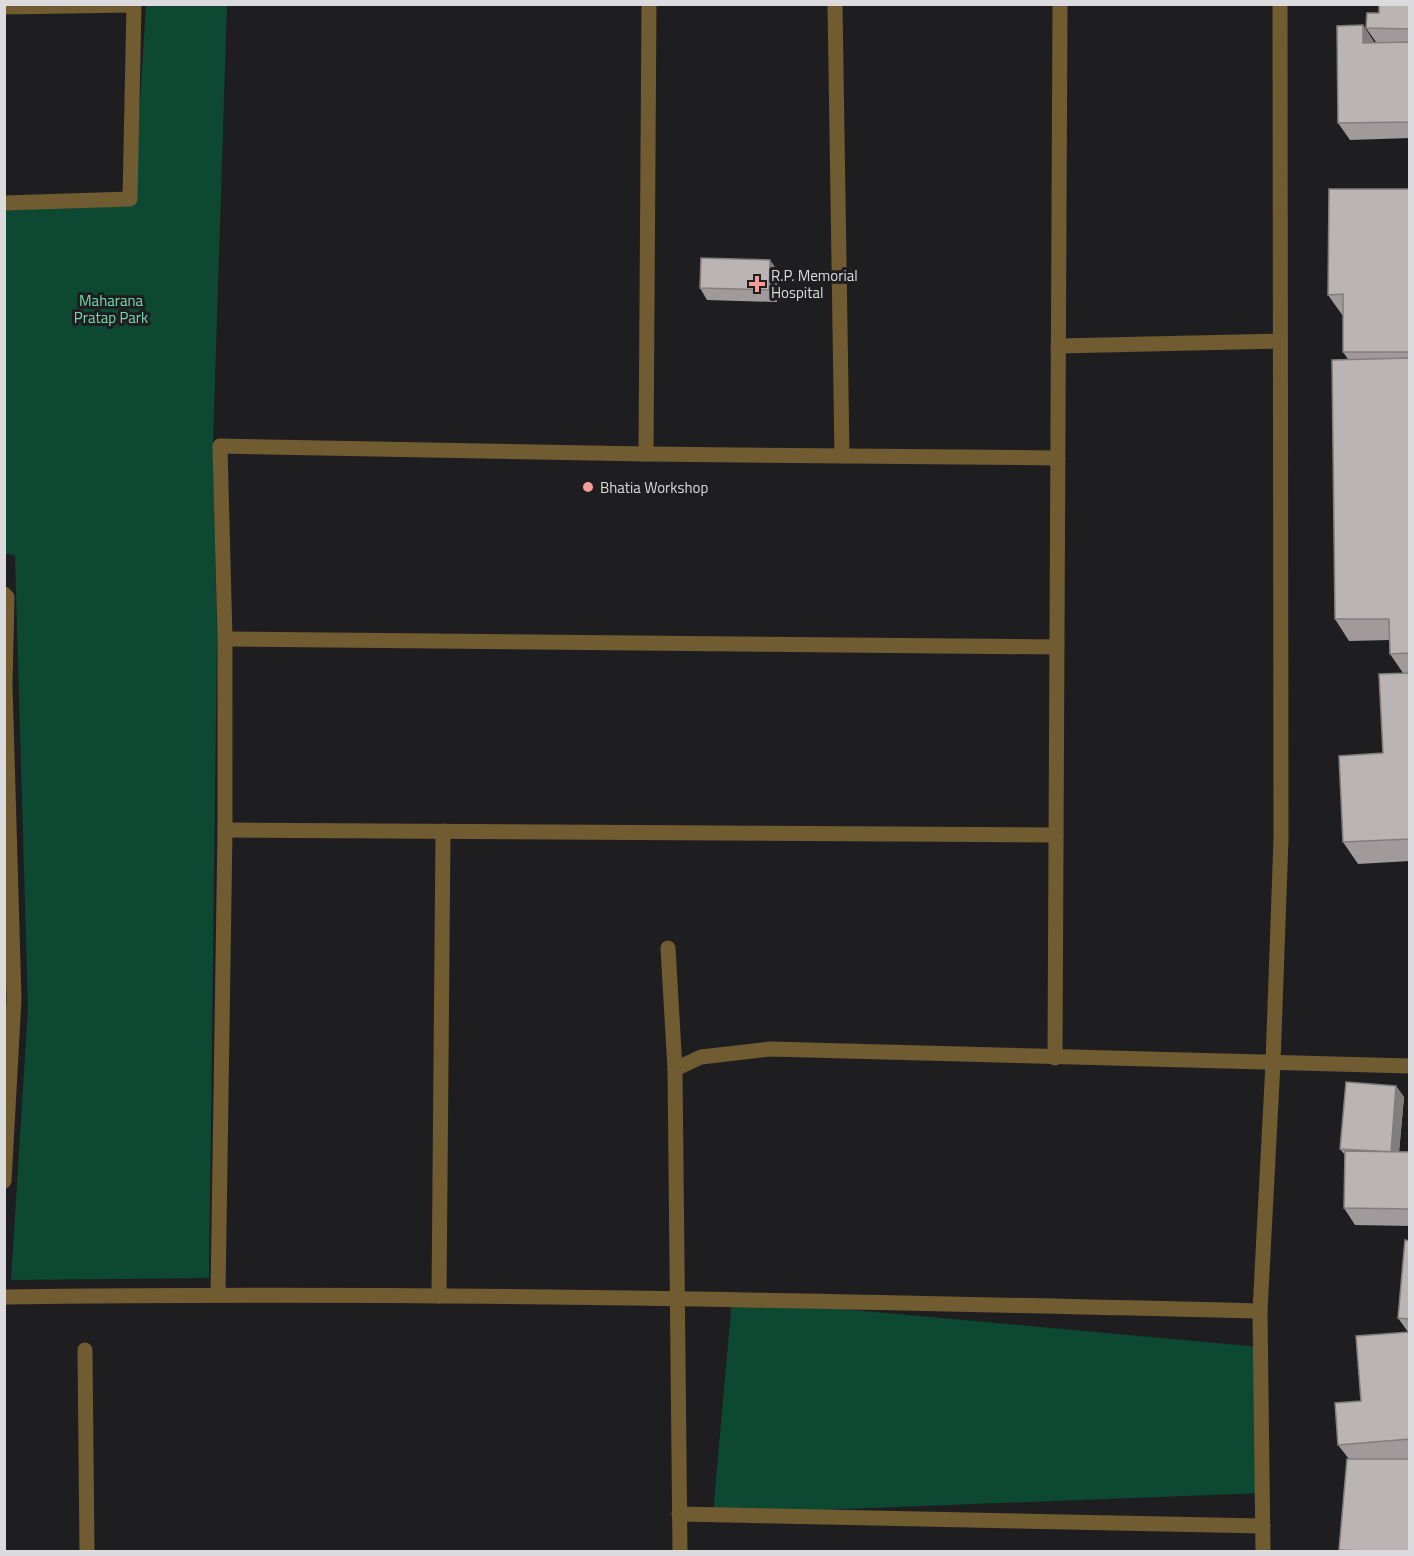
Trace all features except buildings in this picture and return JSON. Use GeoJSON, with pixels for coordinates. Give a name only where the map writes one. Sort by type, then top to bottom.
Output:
{"type":"FeatureCollection","features":[{"type":"Feature","properties":{"kind":"street"},"geometry":{"type":"LineString","coordinates":[[646,454],[649,4]]}},
{"type":"Feature","properties":{"kind":"street"},"geometry":{"type":"LineString","coordinates":[[835,4],[842,456]]}},
{"type":"Feature","properties":{"kind":"street"},"geometry":{"type":"LineString","coordinates":[[1055,1058],[1060,4]]}},
{"type":"Feature","properties":{"kind":"street"},"geometry":{"type":"LineString","coordinates":[[1263,1551],[1260,1311],[1273,1063],[1281,839],[1280,4]]}},
{"type":"Feature","properties":{"kind":"street"},"geometry":{"type":"LineString","coordinates":[[4,7],[134,5],[130,199],[4,203]]}},
{"type":"Feature","properties":{"kind":"street"},"geometry":{"type":"LineString","coordinates":[[1058,346],[1280,341]]}},
{"type":"Feature","properties":{"kind":"street"},"geometry":{"type":"LineString","coordinates":[[218,1294],[225,830],[225,639],[220,446],[646,454],[1058,458]]}},
{"type":"Feature","properties":{"kind":"street"},"geometry":{"type":"LineString","coordinates":[[4,594],[7,597],[5,685],[14,999],[4,1181]]}},
{"type":"Feature","properties":{"kind":"street"},"geometry":{"type":"LineString","coordinates":[[225,639],[1057,648]]}},
{"type":"Feature","properties":{"kind":"street"},"geometry":{"type":"LineString","coordinates":[[225,830],[1056,835]]}},
{"type":"Feature","properties":{"kind":"street"},"geometry":{"type":"LineString","coordinates":[[439,1296],[443,831]]}},
{"type":"Feature","properties":{"kind":"street"},"geometry":{"type":"LineString","coordinates":[[668,948],[675,1068],[680,1551]]}},
{"type":"Feature","properties":{"kind":"street"},"geometry":{"type":"LineString","coordinates":[[675,1068],[701,1057],[770,1050],[1410,1066]]}},
{"type":"Feature","properties":{"kind":"street"},"geometry":{"type":"LineString","coordinates":[[4,1297],[218,1294],[677,1297],[1260,1311]]}},
{"type":"Feature","properties":{"kind":"street"},"geometry":{"type":"LineString","coordinates":[[85,1350],[87,1551]]}},
{"type":"Feature","properties":{"kind":"street"},"geometry":{"type":"LineString","coordinates":[[679,1514],[1263,1526]]}},
{"type":"Feature","properties":{"kind":"green space","name":"Maharana Pratap Park"},"geometry":{"type":"Polygon","coordinates":[[[146,5],[227,5],[213,443],[217,638],[209,1278],[11,1280],[28,1008],[15,556],[4,553],[4,207],[134,201],[146,5]]]}},
{"type":"Feature","properties":{"kind":"green space"},"geometry":{"type":"Polygon","coordinates":[[[732,1299],[1260,1347],[1262,1493],[713,1514],[732,1299]]]}},
{"type":"Feature","properties":{"kind":"place","name":"R.P. Memorial Hospital"},"geometry":{"type":"Point","coordinates":[757,284]}},
{"type":"Feature","properties":{"kind":"place","name":"Bhatia Workshop"},"geometry":{"type":"Point","coordinates":[588,487]}}]}
